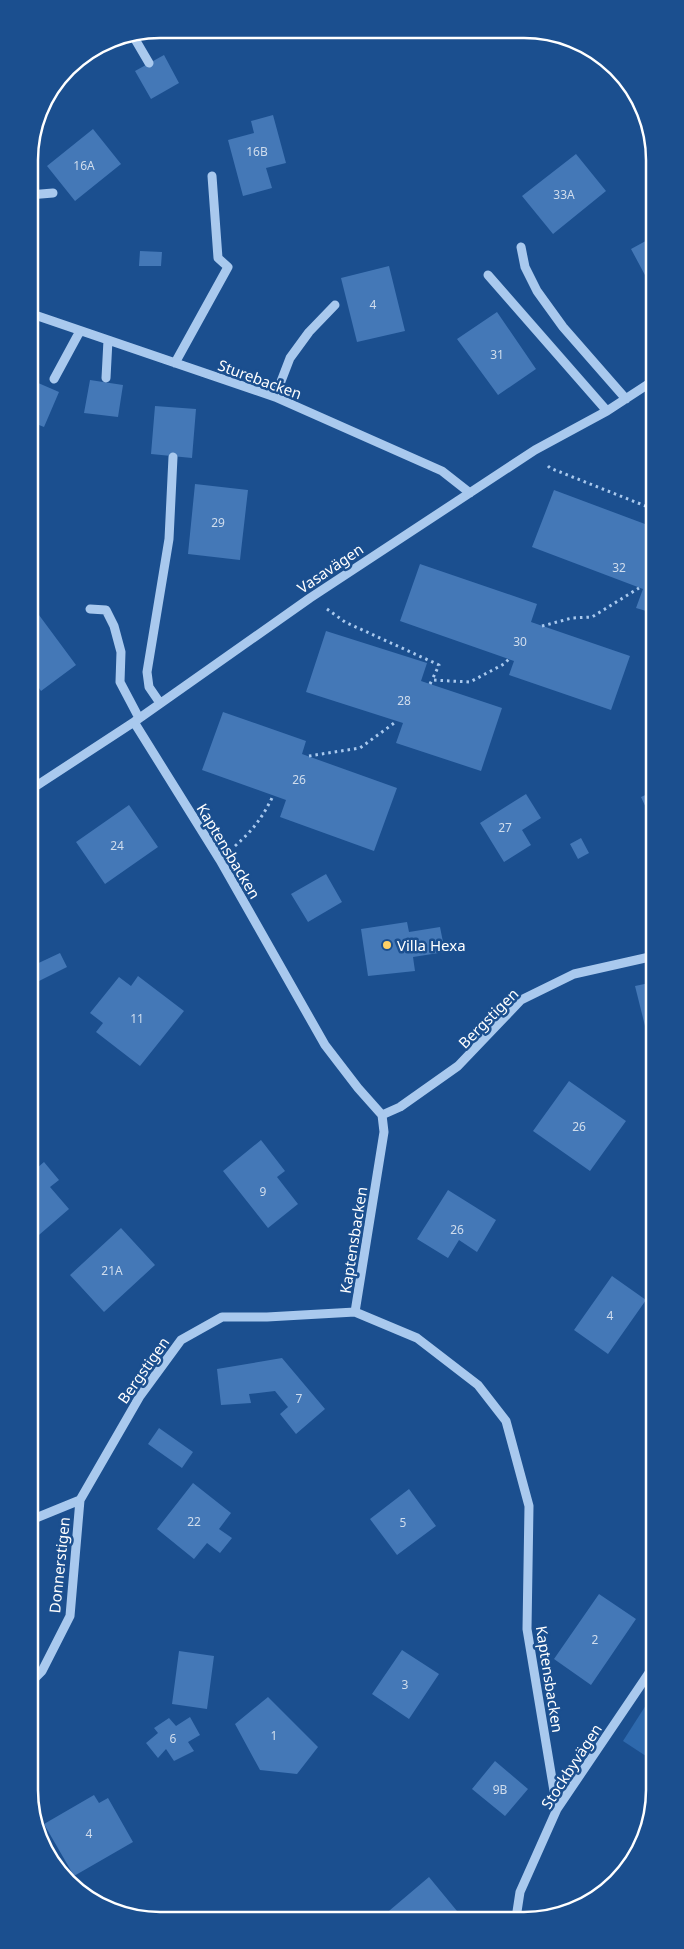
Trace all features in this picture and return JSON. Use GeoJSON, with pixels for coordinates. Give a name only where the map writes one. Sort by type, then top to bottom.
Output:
{"type":"FeatureCollection","features":[{"type":"Feature","properties":{"kind":"street"},"geometry":{"type":"LineString","coordinates":[[136,40],[149,63]]}},
{"type":"Feature","properties":{"kind":"street"},"geometry":{"type":"LineString","coordinates":[[175,363],[228,267],[218,258],[212,176]]}},
{"type":"Feature","properties":{"kind":"street"},"geometry":{"type":"LineString","coordinates":[[38,195],[53,193]]}},
{"type":"Feature","properties":{"kind":"street"},"geometry":{"type":"LineString","coordinates":[[521,247],[525,267],[537,291],[563,327],[626,399]]}},
{"type":"Feature","properties":{"kind":"street"},"geometry":{"type":"LineString","coordinates":[[488,275],[607,411]]}},
{"type":"Feature","properties":{"kind":"street"},"geometry":{"type":"LineString","coordinates":[[275,397],[290,358],[309,332],[335,305]]}},
{"type":"Feature","properties":{"kind":"street","name":"Sturebacken"},"geometry":{"type":"LineString","coordinates":[[38,316],[275,397],[442,471],[470,493]]}},
{"type":"Feature","properties":{"kind":"street"},"geometry":{"type":"LineString","coordinates":[[54,379],[80,330]]}},
{"type":"Feature","properties":{"kind":"street"},"geometry":{"type":"LineString","coordinates":[[106,378],[108,340]]}},
{"type":"Feature","properties":{"kind":"street","name":"Vasavägen"},"geometry":{"type":"LineString","coordinates":[[38,785],[137,720],[310,598],[535,450],[607,411],[646,386]]}},
{"type":"Feature","properties":{"kind":"street"},"geometry":{"type":"LineString","coordinates":[[160,703],[149,687],[147,672],[169,539],[173,457]]}},
{"type":"Feature","properties":{"kind":"street","name":"Kaptensbacken"},"geometry":{"type":"LineString","coordinates":[[90,609],[106,610],[114,626],[121,652],[120,682],[137,720],[220,860],[325,1045],[382,1115],[384,1132],[355,1312],[417,1338],[478,1385],[506,1421],[529,1506],[527,1629],[557,1809]]}},
{"type":"Feature","properties":{"kind":"street","name":"Bergstigen"},"geometry":{"type":"LineString","coordinates":[[382,1115],[400,1107],[458,1066],[521,1000],[574,974],[646,958]]}},
{"type":"Feature","properties":{"kind":"street","name":"Bergstigen"},"geometry":{"type":"LineString","coordinates":[[80,1500],[140,1396],[181,1340],[222,1317],[266,1317],[355,1312]]}},
{"type":"Feature","properties":{"kind":"street"},"geometry":{"type":"LineString","coordinates":[[38,1517],[80,1500]]}},
{"type":"Feature","properties":{"kind":"street","name":"Donnerstigen"},"geometry":{"type":"LineString","coordinates":[[38,1675],[42,1671],[70,1616],[80,1500]]}},
{"type":"Feature","properties":{"kind":"street","name":"Stockbyvägen"},"geometry":{"type":"LineString","coordinates":[[517,1912],[520,1892],[557,1809],[646,1677]]}},
{"type":"Feature","properties":{"kind":"path"},"geometry":{"type":"LineString","coordinates":[[535,450],[550,468],[646,506]]}},
{"type":"Feature","properties":{"kind":"path"},"geometry":{"type":"LineString","coordinates":[[542,626],[572,618],[592,617],[639,588]]}},
{"type":"Feature","properties":{"kind":"path"},"geometry":{"type":"LineString","coordinates":[[310,598],[345,622],[440,664],[431,682],[470,682],[504,664],[509,659]]}},
{"type":"Feature","properties":{"kind":"path"},"geometry":{"type":"LineString","coordinates":[[309,756],[360,748],[397,721]]}},
{"type":"Feature","properties":{"kind":"path"},"geometry":{"type":"LineString","coordinates":[[220,860],[252,830],[263,816],[273,796]]}},
{"type":"Feature","properties":{"kind":"shaded area"},"geometry":{"type":"Polygon","coordinates":[[[646,1705],[646,1756],[623,1741],[646,1705]]]}},
{"type":"Feature","properties":{"kind":"building"},"geometry":{"type":"Polygon","coordinates":[[[164,55],[179,83],[151,99],[135,71],[164,55]]]}},
{"type":"Feature","properties":{"kind":"building"},"geometry":{"type":"Polygon","coordinates":[[[273,115],[286,163],[266,168],[272,188],[243,196],[228,140],[254,133],[251,121],[273,115]]]}},
{"type":"Feature","properties":{"kind":"building"},"geometry":{"type":"Polygon","coordinates":[[[93,129],[121,164],[75,201],[47,166],[93,129]]]}},
{"type":"Feature","properties":{"kind":"building"},"geometry":{"type":"Polygon","coordinates":[[[576,154],[606,191],[553,234],[522,196],[576,154]]]}},
{"type":"Feature","properties":{"kind":"building"},"geometry":{"type":"Polygon","coordinates":[[[646,241],[646,277],[631,249],[646,241]]]}},
{"type":"Feature","properties":{"kind":"building"},"geometry":{"type":"Polygon","coordinates":[[[140,251],[162,252],[161,266],[139,266],[140,251]]]}},
{"type":"Feature","properties":{"kind":"building"},"geometry":{"type":"Polygon","coordinates":[[[389,266],[405,331],[357,342],[341,278],[389,266]]]}},
{"type":"Feature","properties":{"kind":"building"},"geometry":{"type":"Polygon","coordinates":[[[497,312],[536,369],[498,395],[457,339],[497,312]]]}},
{"type":"Feature","properties":{"kind":"building"},"geometry":{"type":"Polygon","coordinates":[[[90,380],[123,385],[118,417],[84,413],[90,380]]]}},
{"type":"Feature","properties":{"kind":"building"},"geometry":{"type":"Polygon","coordinates":[[[38,383],[59,392],[44,427],[38,425],[38,383]]]}},
{"type":"Feature","properties":{"kind":"building"},"geometry":{"type":"Polygon","coordinates":[[[155,406],[196,409],[192,458],[151,454],[155,406]]]}},
{"type":"Feature","properties":{"kind":"building"},"geometry":{"type":"Polygon","coordinates":[[[195,484],[248,490],[240,560],[188,554],[195,484]]]}},
{"type":"Feature","properties":{"kind":"building"},"geometry":{"type":"Polygon","coordinates":[[[554,490],[646,524],[646,611],[636,608],[643,589],[532,547],[554,490]]]}},
{"type":"Feature","properties":{"kind":"building"},"geometry":{"type":"Polygon","coordinates":[[[420,564],[537,604],[531,622],[630,656],[611,710],[509,675],[514,661],[400,621],[420,564]]]}},
{"type":"Feature","properties":{"kind":"building"},"geometry":{"type":"Polygon","coordinates":[[[38,614],[76,665],[41,691],[38,687],[38,614]]]}},
{"type":"Feature","properties":{"kind":"building"},"geometry":{"type":"Polygon","coordinates":[[[326,631],[427,663],[421,681],[502,708],[481,771],[396,743],[403,723],[306,692],[326,631]]]}},
{"type":"Feature","properties":{"kind":"building"},"geometry":{"type":"Polygon","coordinates":[[[223,712],[306,741],[302,754],[397,788],[374,851],[280,817],[286,800],[202,770],[223,712]]]}},
{"type":"Feature","properties":{"kind":"building"},"geometry":{"type":"Polygon","coordinates":[[[526,794],[541,818],[522,830],[531,845],[504,862],[480,823],[526,794]]]}},
{"type":"Feature","properties":{"kind":"building"},"geometry":{"type":"Polygon","coordinates":[[[646,795],[646,808],[641,797],[646,795]]]}},
{"type":"Feature","properties":{"kind":"building"},"geometry":{"type":"Polygon","coordinates":[[[129,805],[158,847],[105,884],[76,842],[129,805]]]}},
{"type":"Feature","properties":{"kind":"building"},"geometry":{"type":"Polygon","coordinates":[[[581,838],[589,853],[578,859],[570,844],[581,838]]]}},
{"type":"Feature","properties":{"kind":"building"},"geometry":{"type":"Polygon","coordinates":[[[326,874],[342,902],[308,922],[291,894],[326,874]]]}},
{"type":"Feature","properties":{"kind":"building","name":"Villa Hexa"},"geometry":{"type":"Polygon","coordinates":[[[407,922],[409,932],[440,927],[445,952],[413,957],[415,971],[368,976],[361,929],[407,922]]]}},
{"type":"Feature","properties":{"kind":"building"},"geometry":{"type":"Polygon","coordinates":[[[60,953],[67,967],[38,982],[38,963],[60,953]]]}},
{"type":"Feature","properties":{"kind":"building"},"geometry":{"type":"Polygon","coordinates":[[[138,976],[184,1011],[140,1066],[96,1032],[103,1023],[90,1013],[119,977],[131,986],[138,976]]]}},
{"type":"Feature","properties":{"kind":"building"},"geometry":{"type":"Polygon","coordinates":[[[646,984],[646,1030],[635,986],[646,984]]]}},
{"type":"Feature","properties":{"kind":"building"},"geometry":{"type":"Polygon","coordinates":[[[569,1081],[626,1121],[590,1171],[533,1131],[569,1081]]]}},
{"type":"Feature","properties":{"kind":"building"},"geometry":{"type":"Polygon","coordinates":[[[261,1140],[285,1171],[277,1177],[298,1204],[268,1228],[223,1171],[261,1140]]]}},
{"type":"Feature","properties":{"kind":"building"},"geometry":{"type":"Polygon","coordinates":[[[44,1162],[59,1180],[50,1187],[69,1209],[38,1236],[38,1167],[44,1162]]]}},
{"type":"Feature","properties":{"kind":"building"},"geometry":{"type":"Polygon","coordinates":[[[448,1190],[496,1220],[477,1252],[459,1240],[448,1258],[417,1239],[448,1190]]]}},
{"type":"Feature","properties":{"kind":"building"},"geometry":{"type":"Polygon","coordinates":[[[121,1228],[155,1265],[104,1312],[70,1275],[121,1228]]]}},
{"type":"Feature","properties":{"kind":"building"},"geometry":{"type":"Polygon","coordinates":[[[612,1276],[646,1300],[608,1354],[574,1330],[612,1276]]]}},
{"type":"Feature","properties":{"kind":"building"},"geometry":{"type":"Polygon","coordinates":[[[282,1358],[325,1409],[296,1434],[280,1414],[288,1407],[275,1391],[249,1394],[251,1403],[221,1405],[217,1369],[282,1358]]]}},
{"type":"Feature","properties":{"kind":"building"},"geometry":{"type":"Polygon","coordinates":[[[159,1428],[193,1452],[182,1468],[148,1444],[159,1428]]]}},
{"type":"Feature","properties":{"kind":"building"},"geometry":{"type":"Polygon","coordinates":[[[193,1483],[231,1513],[219,1529],[232,1538],[220,1553],[207,1543],[194,1559],[157,1529],[193,1483]]]}},
{"type":"Feature","properties":{"kind":"building"},"geometry":{"type":"Polygon","coordinates":[[[409,1489],[436,1526],[397,1555],[370,1519],[409,1489]]]}},
{"type":"Feature","properties":{"kind":"building"},"geometry":{"type":"Polygon","coordinates":[[[599,1594],[636,1619],[591,1685],[554,1659],[599,1594]]]}},
{"type":"Feature","properties":{"kind":"building"},"geometry":{"type":"Polygon","coordinates":[[[402,1650],[439,1674],[409,1719],[372,1694],[402,1650]]]}},
{"type":"Feature","properties":{"kind":"building"},"geometry":{"type":"Polygon","coordinates":[[[179,1651],[214,1656],[207,1709],[172,1704],[179,1651]]]}},
{"type":"Feature","properties":{"kind":"building"},"geometry":{"type":"Polygon","coordinates":[[[268,1697],[318,1747],[297,1774],[260,1770],[235,1724],[268,1697]]]}},
{"type":"Feature","properties":{"kind":"building"},"geometry":{"type":"Polygon","coordinates":[[[190,1717],[200,1735],[188,1742],[194,1751],[174,1761],[166,1749],[158,1758],[146,1743],[158,1733],[154,1728],[169,1718],[176,1726],[190,1717]]]}},
{"type":"Feature","properties":{"kind":"building"},"geometry":{"type":"Polygon","coordinates":[[[495,1761],[528,1789],[505,1816],[472,1789],[495,1761]]]}},
{"type":"Feature","properties":{"kind":"building"},"geometry":{"type":"Polygon","coordinates":[[[94,1795],[99,1803],[108,1798],[133,1842],[74,1876],[44,1824],[94,1795]]]}},
{"type":"Feature","properties":{"kind":"building"},"geometry":{"type":"Polygon","coordinates":[[[429,1877],[457,1911],[456,1912],[388,1912],[429,1877]]]}},
{"type":"Feature","properties":{"kind":"place","name":"Villa Hexa"},"geometry":{"type":"Point","coordinates":[387,945]}}]}
